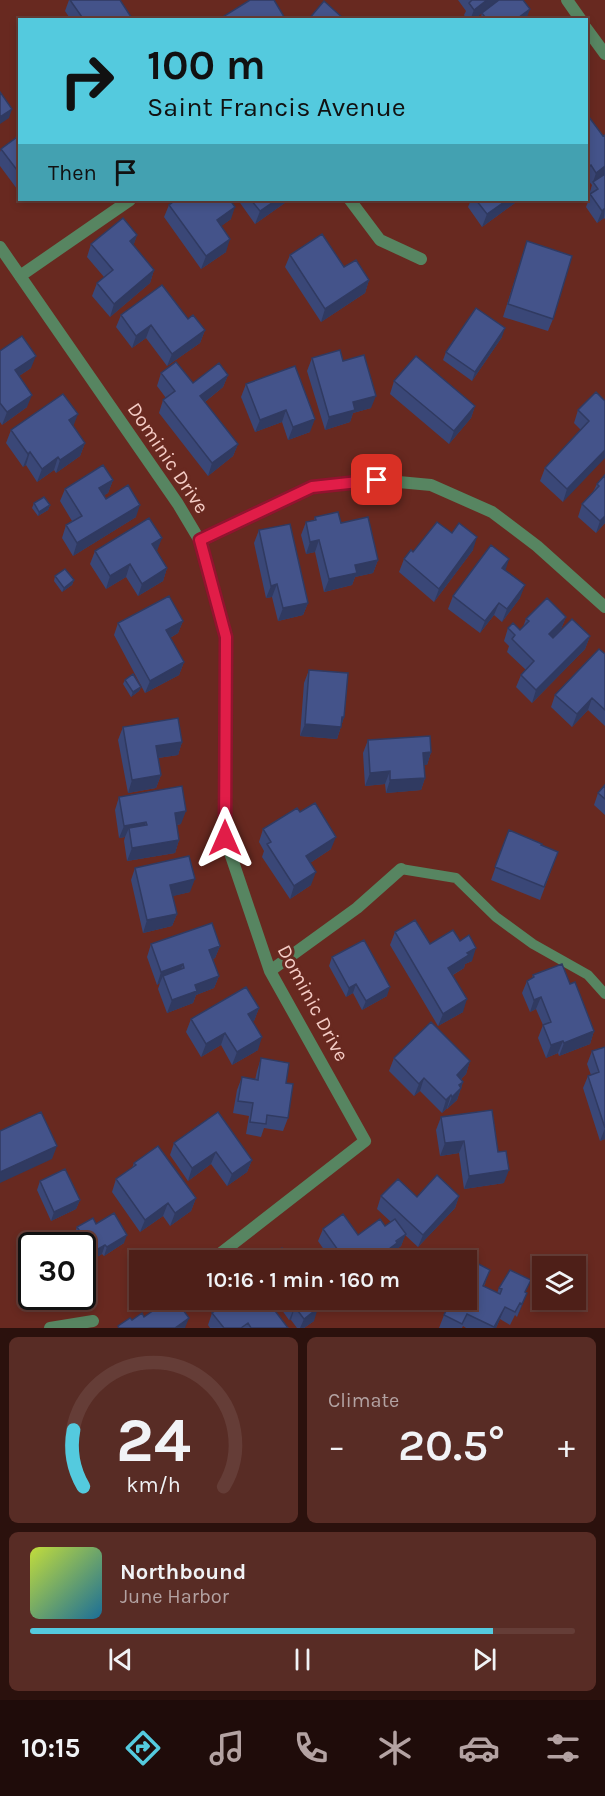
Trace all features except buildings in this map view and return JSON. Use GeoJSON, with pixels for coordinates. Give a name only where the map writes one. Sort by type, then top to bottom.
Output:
{"type":"FeatureCollection","features":[{"type":"Feature","properties":{"kind":"street"},"geometry":{"type":"LineString","coordinates":[[567,0],[580,18]]}},
{"type":"Feature","properties":{"kind":"street"},"geometry":{"type":"LineString","coordinates":[[588,31],[605,54]]}},
{"type":"Feature","properties":{"kind":"street"},"geometry":{"type":"LineString","coordinates":[[20,276],[129,201]]}},
{"type":"Feature","properties":{"kind":"street"},"geometry":{"type":"LineString","coordinates":[[351,201],[380,240],[421,259]]}},
{"type":"Feature","properties":{"kind":"street","name":"Dominic Drive"},"geometry":{"type":"LineString","coordinates":[[0,246],[178,504],[200,540],[226,637],[225,838],[270,971],[365,1141],[225,1250]]}},
{"type":"Feature","properties":{"kind":"street"},"geometry":{"type":"LineString","coordinates":[[200,540],[312,487],[377,480],[430,485],[492,512],[537,546],[605,607]]}},
{"type":"Feature","properties":{"kind":"street"},"geometry":{"type":"LineString","coordinates":[[270,971],[357,908],[401,869]]}},
{"type":"Feature","properties":{"kind":"street"},"geometry":{"type":"LineString","coordinates":[[50,1328],[93,1321]]}},
{"type":"Feature","properties":{"kind":"lane"},"geometry":{"type":"LineString","coordinates":[[401,869],[456,878],[496,917],[533,944],[588,975],[605,994]]}},
{"type":"Feature","properties":{"kind":"route"},"geometry":{"type":"LineString","coordinates":[[225,838],[226,637],[200,540],[312,487],[377,480]]}}]}
